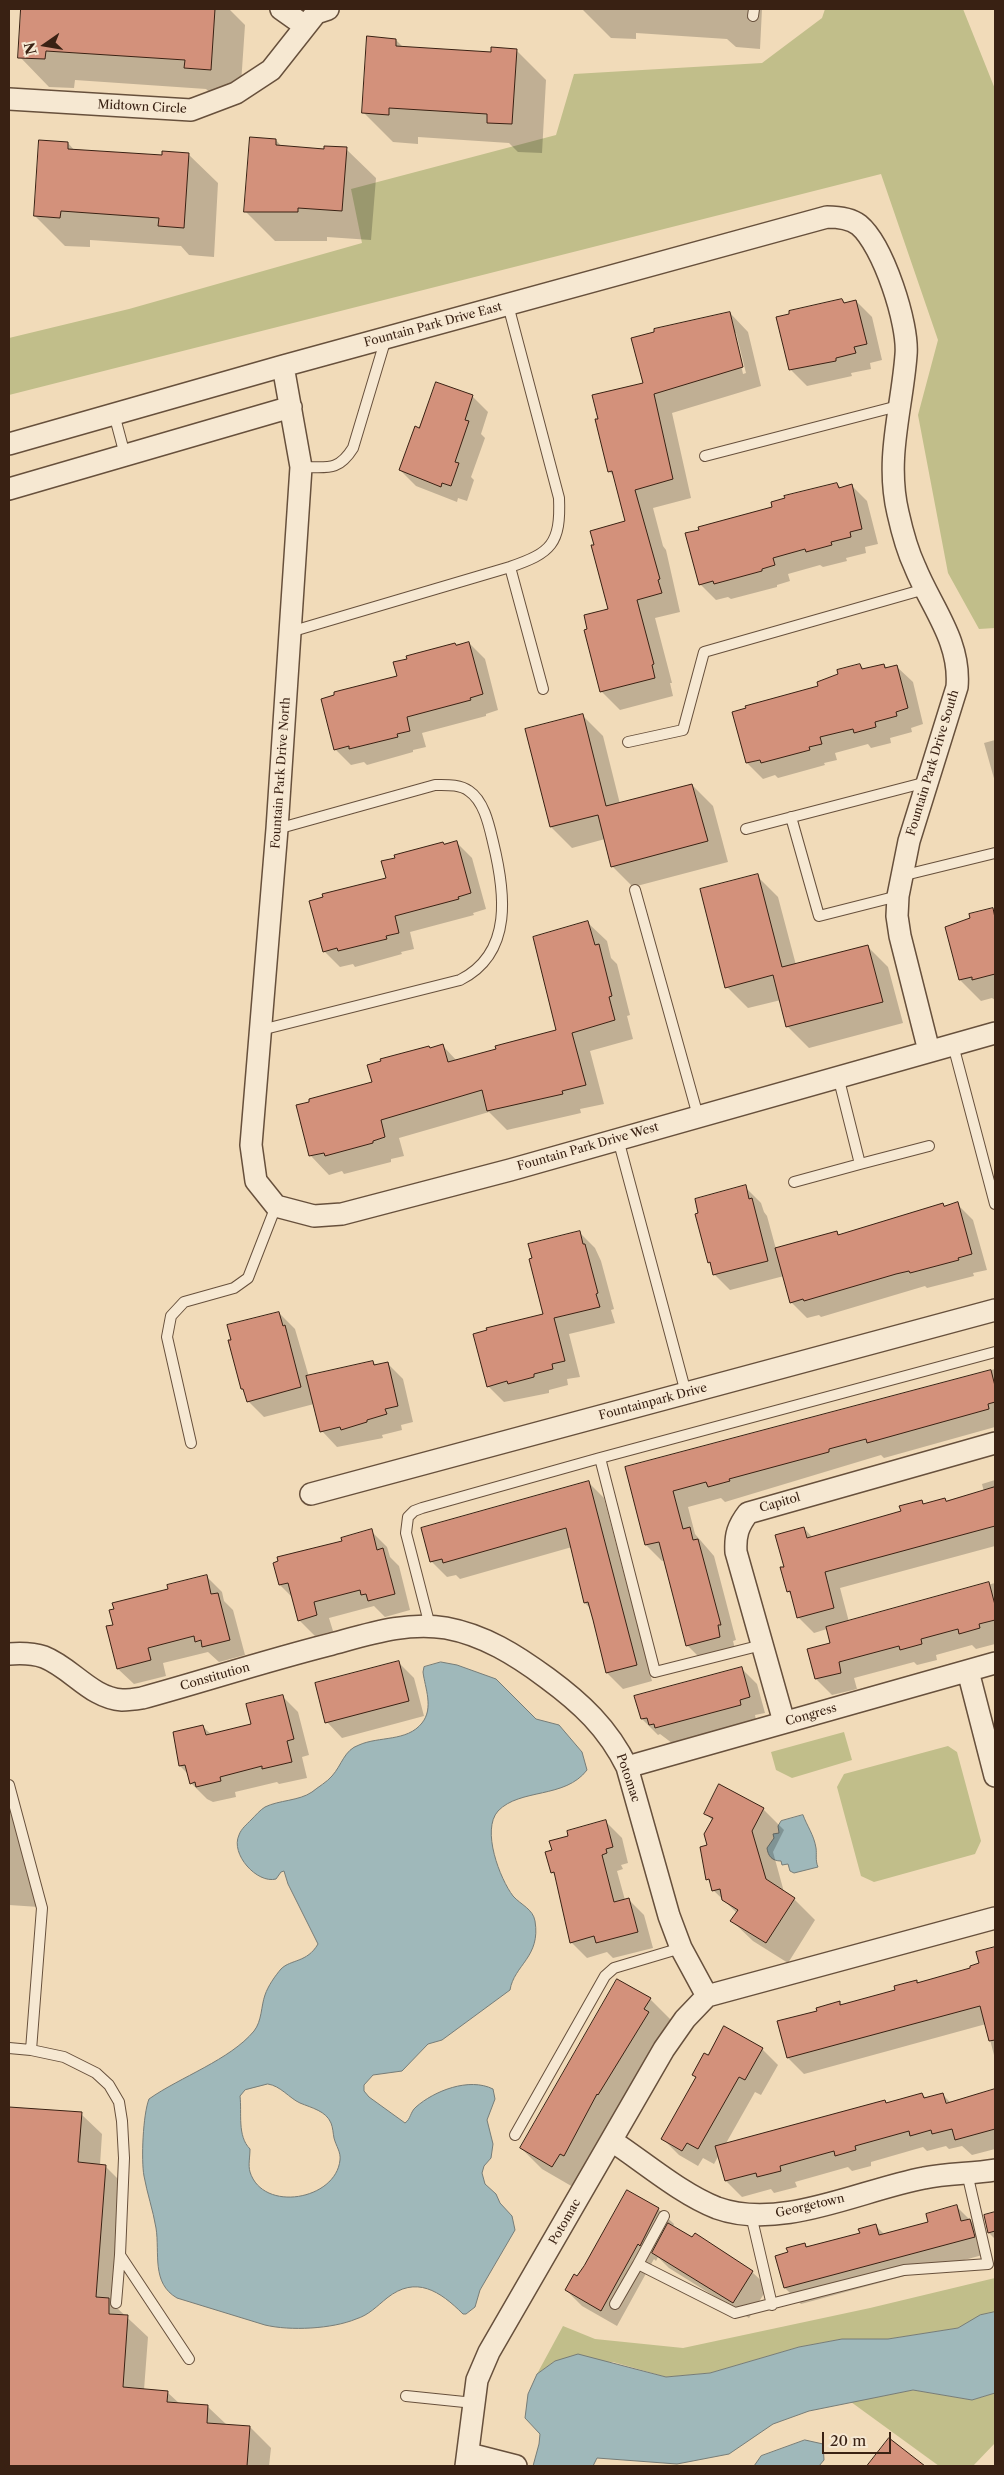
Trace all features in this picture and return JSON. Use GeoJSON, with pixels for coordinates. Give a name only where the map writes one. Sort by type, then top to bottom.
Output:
{"type":"FeatureCollection","features":[{"type":"Feature","properties":{"kind":"street"},"geometry":{"type":"LineString","coordinates":[[281,9],[305,26]]}},
{"type":"Feature","properties":{"kind":"street","name":"Midtown Circle"},"geometry":{"type":"LineString","coordinates":[[9,99],[191,110],[236,93],[271,70],[316,12],[328,9]]}},
{"type":"Feature","properties":{"kind":"street","name":"Fountain Park Drive East"},"geometry":{"type":"LineString","coordinates":[[9,444],[283,366],[827,217],[842,218],[858,224]]}},
{"type":"Feature","properties":{"kind":"street","name":"Fountain Park Drive South"},"geometry":{"type":"LineString","coordinates":[[858,224],[871,238],[880,255],[899,305],[905,331],[907,353],[898,406],[893,456],[893,483],[897,510],[915,568],[950,638],[958,674],[949,717],[909,841],[900,886],[897,916],[900,936],[929,1051]]}},
{"type":"Feature","properties":{"kind":"street","name":"Fountain Park Drive North"},"geometry":{"type":"LineString","coordinates":[[276,1206],[256,1180],[250,1145],[277,829],[301,467],[283,366]]}},
{"type":"Feature","properties":{"kind":"street"},"geometry":{"type":"LineString","coordinates":[[9,489],[291,407]]}},
{"type":"Feature","properties":{"kind":"street"},"geometry":{"type":"LineString","coordinates":[[929,1051],[995,1033]]}},
{"type":"Feature","properties":{"kind":"street","name":"Fountain Park Drive West"},"geometry":{"type":"LineString","coordinates":[[276,1206],[314,1216],[342,1214],[618,1139],[929,1051]]}},
{"type":"Feature","properties":{"kind":"street","name":"Fountainpark Drive"},"geometry":{"type":"LineString","coordinates":[[311,1494],[995,1310]]}},
{"type":"Feature","properties":{"kind":"street","name":"Capitol"},"geometry":{"type":"LineString","coordinates":[[784,1722],[736,1552],[735,1536],[739,1525],[748,1513],[995,1443]]}},
{"type":"Feature","properties":{"kind":"street","name":"Constitution"},"geometry":{"type":"LineString","coordinates":[[9,1654],[26,1653],[43,1657],[61,1666],[94,1692],[122,1700],[142,1698],[294,1654],[395,1628],[430,1626]]}},
{"type":"Feature","properties":{"kind":"street","name":"Potomac"},"geometry":{"type":"LineString","coordinates":[[430,1626],[470,1634],[500,1646],[588,1710],[606,1731],[627,1766],[669,1916],[681,1948],[707,1996],[686,2019],[664,2049],[489,2352],[477,2380],[468,2460]]}},
{"type":"Feature","properties":{"kind":"street","name":"Congress"},"geometry":{"type":"LineString","coordinates":[[627,1766],[995,1663]]}},
{"type":"Feature","properties":{"kind":"street"},"geometry":{"type":"LineString","coordinates":[[968,1671],[995,1776]]}},
{"type":"Feature","properties":{"kind":"street"},"geometry":{"type":"LineString","coordinates":[[707,1996],[995,1918]]}},
{"type":"Feature","properties":{"kind":"street","name":"Georgetown"},"geometry":{"type":"LineString","coordinates":[[612,2141],[696,2198],[717,2208],[751,2215],[796,2211],[925,2177],[995,2170]]}},
{"type":"Feature","properties":{"kind":"street"},"geometry":{"type":"LineString","coordinates":[[468,2460],[516,2466]]}},
{"type":"Feature","properties":{"kind":"lane"},"geometry":{"type":"LineString","coordinates":[[290,632],[510,567],[536,558],[552,544],[560,515],[556,482],[508,305]]}},
{"type":"Feature","properties":{"kind":"lane"},"geometry":{"type":"LineString","coordinates":[[301,467],[334,466],[345,461],[353,448],[386,338]]}},
{"type":"Feature","properties":{"kind":"lane"},"geometry":{"type":"LineString","coordinates":[[705,456],[898,406]]}},
{"type":"Feature","properties":{"kind":"lane"},"geometry":{"type":"LineString","coordinates":[[114,414],[125,455]]}},
{"type":"Feature","properties":{"kind":"lane"},"geometry":{"type":"LineString","coordinates":[[510,567],[543,690]]}},
{"type":"Feature","properties":{"kind":"lane"},"geometry":{"type":"LineString","coordinates":[[628,742],[683,730],[704,652],[926,589]]}},
{"type":"Feature","properties":{"kind":"lane"},"geometry":{"type":"LineString","coordinates":[[746,828],[928,782]]}},
{"type":"Feature","properties":{"kind":"lane"},"geometry":{"type":"LineString","coordinates":[[261,1030],[460,980],[475,972],[485,963],[500,930],[503,902],[501,874],[487,820],[480,805],[469,791],[452,785],[435,785],[277,829]]}},
{"type":"Feature","properties":{"kind":"lane"},"geometry":{"type":"LineString","coordinates":[[791,817],[819,916],[995,853]]}},
{"type":"Feature","properties":{"kind":"lane"},"geometry":{"type":"LineString","coordinates":[[635,890],[698,1116]]}},
{"type":"Feature","properties":{"kind":"lane"},"geometry":{"type":"LineString","coordinates":[[953,1045],[995,1204]]}},
{"type":"Feature","properties":{"kind":"lane"},"geometry":{"type":"LineString","coordinates":[[838,1076],[860,1164]]}},
{"type":"Feature","properties":{"kind":"lane"},"geometry":{"type":"LineString","coordinates":[[618,1139],[686,1393]]}},
{"type":"Feature","properties":{"kind":"lane"},"geometry":{"type":"LineString","coordinates":[[794,1182],[929,1146]]}},
{"type":"Feature","properties":{"kind":"lane"},"geometry":{"type":"LineString","coordinates":[[191,1443],[167,1337],[171,1316],[184,1302],[234,1288],[248,1278],[276,1206]]}},
{"type":"Feature","properties":{"kind":"lane"},"geometry":{"type":"LineString","coordinates":[[430,1626],[406,1533],[408,1517],[414,1511],[600,1458],[995,1352]]}},
{"type":"Feature","properties":{"kind":"lane"},"geometry":{"type":"LineString","coordinates":[[600,1458],[655,1672],[762,1644]]}},
{"type":"Feature","properties":{"kind":"lane"},"geometry":{"type":"LineString","coordinates":[[9,1785],[42,1908],[31,2050]]}},
{"type":"Feature","properties":{"kind":"lane"},"geometry":{"type":"LineString","coordinates":[[516,2135],[605,1976],[614,1968],[681,1948]]}},
{"type":"Feature","properties":{"kind":"lane"},"geometry":{"type":"LineString","coordinates":[[9,2048],[31,2050],[64,2058],[96,2074],[109,2085],[118,2102],[124,2158],[116,2303]]}},
{"type":"Feature","properties":{"kind":"lane"},"geometry":{"type":"LineString","coordinates":[[638,2264],[735,2313],[904,2270],[992,2263],[967,2173]]}},
{"type":"Feature","properties":{"kind":"lane"},"geometry":{"type":"LineString","coordinates":[[751,2215],[772,2305]]}},
{"type":"Feature","properties":{"kind":"lane"},"geometry":{"type":"LineString","coordinates":[[616,2304],[664,2216]]}},
{"type":"Feature","properties":{"kind":"lane"},"geometry":{"type":"LineString","coordinates":[[120,2255],[189,2359]]}},
{"type":"Feature","properties":{"kind":"lane"},"geometry":{"type":"LineString","coordinates":[[406,2396],[474,2403]]}},
{"type":"Feature","properties":{"kind":"shaded area"},"geometry":{"type":"Polygon","coordinates":[[[825,9],[963,9],[995,89],[995,628],[979,629],[948,573],[918,415],[938,340],[881,174],[9,395],[9,338],[129,309],[362,243],[351,189],[556,135],[574,74],[762,63],[822,18],[825,9]]]}},
{"type":"Feature","properties":{"kind":"shaded area"},"geometry":{"type":"Polygon","coordinates":[[[844,1732],[852,1760],[792,1778],[776,1770],[771,1752],[844,1732]]]}},
{"type":"Feature","properties":{"kind":"shaded area"},"geometry":{"type":"Polygon","coordinates":[[[948,1746],[957,1752],[981,1841],[975,1854],[874,1882],[861,1876],[837,1787],[844,1774],[948,1746]]]}},
{"type":"Feature","properties":{"kind":"shaded area"},"geometry":{"type":"Polygon","coordinates":[[[995,2278],[995,2312],[985,2314],[958,2328],[888,2339],[842,2339],[799,2347],[710,2373],[666,2377],[613,2362],[555,2361],[537,2374],[563,2326],[595,2339],[683,2348],[870,2308],[995,2278]]]}},
{"type":"Feature","properties":{"kind":"shaded area"},"geometry":{"type":"Polygon","coordinates":[[[913,2390],[972,2400],[995,2393],[995,2443],[973,2466],[939,2466],[851,2402],[913,2390]]]}},
{"type":"Feature","properties":{"kind":"water"},"geometry":{"type":"Polygon","coordinates":[[[441,1662],[457,1665],[496,1679],[536,1719],[559,1725],[582,1752],[587,1770],[578,1779],[567,1785],[507,1804],[498,1811],[493,1819],[491,1830],[492,1842],[498,1867],[513,1896],[532,1913],[535,1921],[536,1933],[531,1952],[512,1981],[510,1990],[442,2040],[428,2044],[402,2071],[373,2075],[364,2085],[364,2091],[369,2097],[405,2123],[416,2107],[442,2091],[473,2084],[493,2089],[495,2099],[487,2120],[493,2144],[491,2158],[484,2166],[482,2173],[485,2184],[496,2194],[500,2203],[512,2216],[515,2230],[480,2290],[475,2307],[466,2314],[463,2314],[436,2293],[418,2287],[398,2291],[361,2317],[335,2325],[311,2328],[286,2328],[265,2325],[177,2298],[169,2292],[160,2276],[156,2228],[144,2176],[143,2137],[149,2099],[232,2051],[244,2041],[257,2027],[265,1995],[276,1975],[285,1966],[309,1955],[318,1944],[288,1884],[284,1871],[276,1879],[261,1877],[254,1872],[247,1866],[238,1851],[239,1835],[244,1827],[265,1807],[312,1792],[330,1778],[354,1747],[367,1742],[401,1736],[416,1729],[426,1717],[428,1711],[424,1667],[441,1662]],[[268,2084],[245,2090],[240,2096],[243,2138],[250,2149],[250,2172],[257,2185],[269,2193],[283,2197],[313,2192],[326,2185],[336,2174],[340,2160],[331,2123],[322,2113],[296,2101],[273,2085],[268,2084]]]}},
{"type":"Feature","properties":{"kind":"water"},"geometry":{"type":"Polygon","coordinates":[[[803,1815],[815,1843],[818,1867],[794,1873],[790,1871],[788,1864],[782,1865],[781,1861],[771,1857],[767,1848],[774,1838],[773,1834],[779,1833],[778,1826],[781,1821],[803,1815]]]}},
{"type":"Feature","properties":{"kind":"water"},"geometry":{"type":"Polygon","coordinates":[[[995,2312],[995,2393],[972,2400],[913,2390],[809,2411],[773,2424],[729,2454],[677,2464],[597,2458],[593,2466],[533,2466],[540,2434],[525,2418],[528,2394],[537,2374],[555,2361],[578,2354],[666,2377],[710,2373],[799,2347],[842,2339],[888,2339],[958,2328],[980,2315],[995,2312]]]}},
{"type":"Feature","properties":{"kind":"water"},"geometry":{"type":"Polygon","coordinates":[[[805,2440],[823,2444],[824,2460],[819,2466],[754,2466],[761,2456],[805,2440]]]}},
{"type":"Feature","properties":{"kind":"building"},"geometry":{"type":"Polygon","coordinates":[[[21,9],[215,9],[211,70],[184,68],[185,60],[46,51],[45,59],[18,58],[21,9]]]}},
{"type":"Feature","properties":{"kind":"building"},"geometry":{"type":"Polygon","coordinates":[[[367,36],[396,39],[396,46],[491,52],[491,47],[517,49],[512,124],[487,123],[487,114],[389,108],[389,115],[362,113],[367,36]]]}},
{"type":"Feature","properties":{"kind":"building"},"geometry":{"type":"Polygon","coordinates":[[[250,137],[276,139],[276,145],[324,149],[324,146],[347,147],[342,211],[298,208],[298,212],[244,212],[250,137]]]}},
{"type":"Feature","properties":{"kind":"building"},"geometry":{"type":"Polygon","coordinates":[[[39,140],[68,142],[68,149],[162,155],[162,151],[189,153],[184,228],[158,226],[159,218],[61,211],[60,218],[34,216],[39,140]]]}},
{"type":"Feature","properties":{"kind":"building"},"geometry":{"type":"Polygon","coordinates":[[[842,299],[844,303],[856,300],[867,344],[854,347],[856,353],[836,358],[836,361],[789,370],[776,317],[789,314],[789,311],[842,299]]]}},
{"type":"Feature","properties":{"kind":"building"},"geometry":{"type":"Polygon","coordinates":[[[730,312],[743,367],[654,394],[673,479],[635,490],[660,579],[658,580],[662,593],[637,600],[654,664],[652,665],[655,678],[600,692],[584,630],[587,629],[584,615],[608,609],[591,545],[594,545],[590,531],[625,521],[612,471],[608,472],[595,419],[598,419],[592,395],[643,383],[631,338],[654,332],[654,329],[730,312]]]}},
{"type":"Feature","properties":{"kind":"building"},"geometry":{"type":"Polygon","coordinates":[[[436,382],[473,395],[465,420],[469,421],[455,462],[459,463],[451,486],[442,483],[441,487],[399,470],[415,426],[419,428],[436,382]]]}},
{"type":"Feature","properties":{"kind":"building"},"geometry":{"type":"Polygon","coordinates":[[[837,483],[839,488],[852,484],[862,529],[850,532],[851,537],[831,542],[832,545],[806,552],[805,549],[773,558],[775,565],[762,569],[762,571],[714,584],[713,581],[699,585],[685,533],[699,530],[698,527],[772,507],[771,502],[785,498],[784,496],[837,483]]]}},
{"type":"Feature","properties":{"kind":"building"},"geometry":{"type":"Polygon","coordinates":[[[469,642],[483,694],[470,698],[471,700],[407,717],[410,731],[397,734],[398,737],[349,749],[349,746],[334,750],[321,699],[334,695],[334,692],[397,676],[393,662],[407,659],[406,656],[455,643],[456,645],[469,642]]]}},
{"type":"Feature","properties":{"kind":"building"},"geometry":{"type":"Polygon","coordinates":[[[860,664],[862,669],[884,664],[885,668],[897,665],[908,708],[896,712],[897,716],[875,722],[876,727],[854,733],[853,729],[820,737],[822,744],[809,747],[810,750],[761,763],[760,760],[746,763],[732,712],[746,708],[745,706],[818,686],[817,682],[838,674],[837,670],[860,664]]]}},
{"type":"Feature","properties":{"kind":"building"},"geometry":{"type":"Polygon","coordinates":[[[583,714],[606,806],[692,784],[708,841],[611,867],[598,815],[550,827],[525,729],[583,714]]]}},
{"type":"Feature","properties":{"kind":"building"},"geometry":{"type":"Polygon","coordinates":[[[457,841],[471,893],[458,897],[459,899],[395,916],[399,933],[386,936],[387,939],[338,951],[337,948],[323,952],[309,901],[323,897],[322,894],[386,878],[381,861],[395,858],[394,855],[443,842],[444,844],[457,841]]]}},
{"type":"Feature","properties":{"kind":"building"},"geometry":{"type":"Polygon","coordinates":[[[758,874],[782,967],[868,945],[883,1002],[786,1027],[773,975],[725,988],[700,889],[758,874]]]}},
{"type":"Feature","properties":{"kind":"building"},"geometry":{"type":"Polygon","coordinates":[[[993,908],[995,918],[995,974],[972,980],[972,977],[959,980],[945,927],[970,918],[969,914],[993,908]]]}},
{"type":"Feature","properties":{"kind":"building"},"geometry":{"type":"Polygon","coordinates":[[[588,921],[595,945],[599,944],[612,996],[609,997],[615,1020],[572,1033],[586,1085],[562,1091],[563,1094],[487,1111],[482,1090],[381,1120],[385,1137],[373,1141],[373,1143],[325,1156],[324,1153],[309,1156],[296,1105],[309,1102],[309,1099],[372,1082],[367,1065],[381,1061],[380,1059],[443,1044],[448,1062],[496,1049],[495,1046],[556,1030],[533,937],[588,921]]]}},
{"type":"Feature","properties":{"kind":"building"},"geometry":{"type":"Polygon","coordinates":[[[746,1185],[749,1199],[752,1198],[768,1261],[713,1275],[695,1214],[698,1213],[695,1199],[746,1185]]]}},
{"type":"Feature","properties":{"kind":"building"},"geometry":{"type":"Polygon","coordinates":[[[958,1202],[972,1254],[958,1258],[959,1260],[910,1273],[909,1271],[896,1274],[804,1301],[803,1299],[790,1303],[775,1248],[837,1231],[838,1235],[943,1203],[944,1206],[958,1202]]]}},
{"type":"Feature","properties":{"kind":"building"},"geometry":{"type":"Polygon","coordinates":[[[580,1231],[598,1293],[596,1294],[600,1307],[554,1318],[565,1361],[552,1364],[553,1369],[534,1374],[534,1377],[508,1384],[507,1381],[487,1387],[473,1334],[487,1330],[486,1328],[543,1314],[529,1259],[532,1258],[528,1244],[580,1231]]]}},
{"type":"Feature","properties":{"kind":"building"},"geometry":{"type":"Polygon","coordinates":[[[279,1312],[283,1326],[285,1325],[301,1387],[247,1402],[243,1389],[241,1389],[228,1340],[231,1340],[227,1325],[279,1312]]]}},
{"type":"Feature","properties":{"kind":"building"},"geometry":{"type":"Polygon","coordinates":[[[373,1361],[374,1365],[388,1362],[398,1406],[385,1409],[387,1414],[367,1420],[367,1422],[341,1430],[340,1427],[320,1432],[306,1376],[373,1361]]]}},
{"type":"Feature","properties":{"kind":"building"},"geometry":{"type":"Polygon","coordinates":[[[991,1370],[995,1386],[995,1402],[988,1404],[989,1409],[867,1443],[866,1439],[829,1449],[829,1452],[729,1479],[730,1481],[708,1487],[706,1482],[673,1491],[683,1529],[690,1527],[693,1540],[698,1539],[721,1625],[718,1625],[720,1637],[686,1646],[659,1542],[645,1545],[625,1467],[991,1370]]]}},
{"type":"Feature","properties":{"kind":"building"},"geometry":{"type":"Polygon","coordinates":[[[589,1481],[637,1665],[606,1673],[588,1602],[584,1603],[566,1528],[443,1563],[442,1559],[430,1562],[421,1528],[589,1481]]]}},
{"type":"Feature","properties":{"kind":"building"},"geometry":{"type":"Polygon","coordinates":[[[995,1487],[995,1526],[825,1572],[834,1608],[797,1618],[790,1591],[787,1592],[780,1567],[784,1567],[775,1535],[804,1527],[807,1538],[901,1511],[899,1506],[922,1500],[923,1504],[945,1498],[946,1501],[995,1487]]]}},
{"type":"Feature","properties":{"kind":"building"},"geometry":{"type":"Polygon","coordinates":[[[372,1529],[377,1550],[383,1548],[395,1594],[368,1601],[366,1594],[361,1595],[360,1590],[314,1602],[317,1615],[298,1621],[288,1583],[279,1585],[273,1563],[278,1561],[277,1557],[342,1541],[341,1538],[372,1529]]]}},
{"type":"Feature","properties":{"kind":"building"},"geometry":{"type":"Polygon","coordinates":[[[207,1575],[211,1594],[218,1593],[230,1640],[202,1647],[201,1640],[195,1642],[194,1636],[148,1648],[151,1660],[117,1669],[106,1626],[113,1625],[109,1610],[114,1609],[112,1603],[168,1589],[167,1585],[207,1575]]]}},
{"type":"Feature","properties":{"kind":"building"},"geometry":{"type":"Polygon","coordinates":[[[989,1582],[995,1605],[995,1620],[979,1624],[980,1628],[959,1634],[958,1629],[921,1639],[922,1644],[900,1650],[899,1646],[839,1662],[841,1673],[815,1679],[807,1649],[830,1643],[826,1627],[989,1582]]]}},
{"type":"Feature","properties":{"kind":"building"},"geometry":{"type":"Polygon","coordinates":[[[399,1661],[409,1701],[325,1723],[315,1683],[399,1661]]]}},
{"type":"Feature","properties":{"kind":"building"},"geometry":{"type":"Polygon","coordinates":[[[742,1667],[750,1697],[740,1700],[741,1705],[655,1728],[654,1724],[649,1725],[647,1718],[641,1719],[634,1696],[742,1667]]]}},
{"type":"Feature","properties":{"kind":"building"},"geometry":{"type":"Polygon","coordinates":[[[283,1695],[294,1739],[287,1741],[292,1762],[262,1769],[262,1766],[220,1777],[221,1781],[196,1787],[195,1782],[190,1784],[185,1765],[179,1766],[173,1732],[203,1725],[206,1735],[251,1724],[246,1704],[283,1695]]]}},
{"type":"Feature","properties":{"kind":"building"},"geometry":{"type":"Polygon","coordinates":[[[719,1784],[764,1808],[752,1831],[766,1879],[795,1898],[766,1943],[730,1921],[738,1910],[722,1900],[720,1889],[712,1891],[709,1879],[706,1880],[700,1847],[707,1845],[704,1834],[713,1818],[704,1814],[719,1784]]]}},
{"type":"Feature","properties":{"kind":"building"},"geometry":{"type":"Polygon","coordinates":[[[606,1820],[613,1847],[606,1849],[607,1853],[602,1855],[614,1902],[629,1898],[638,1932],[596,1943],[594,1936],[570,1943],[554,1872],[551,1873],[545,1852],[552,1850],[549,1841],[568,1836],[567,1831],[606,1820]]]}},
{"type":"Feature","properties":{"kind":"building"},"geometry":{"type":"Polygon","coordinates":[[[995,1947],[995,2040],[989,2041],[980,2006],[787,2058],[777,2021],[817,2011],[816,2008],[840,2001],[840,2005],[895,1990],[894,1986],[917,1980],[917,1983],[970,1968],[970,1966],[979,1963],[976,1952],[995,1947]]]}},
{"type":"Feature","properties":{"kind":"building"},"geometry":{"type":"Polygon","coordinates":[[[617,1979],[651,1998],[644,2009],[649,2012],[597,2094],[564,2156],[560,2154],[552,2167],[520,2148],[617,1979]]]}},
{"type":"Feature","properties":{"kind":"building"},"geometry":{"type":"Polygon","coordinates":[[[724,2026],[763,2048],[745,2080],[739,2077],[698,2149],[687,2143],[682,2151],[661,2139],[696,2077],[692,2075],[704,2053],[708,2055],[724,2026]]]}},
{"type":"Feature","properties":{"kind":"building"},"geometry":{"type":"Polygon","coordinates":[[[995,2089],[995,2129],[955,2140],[952,2129],[932,2134],[931,2130],[910,2136],[909,2131],[855,2146],[856,2150],[835,2156],[834,2151],[780,2166],[781,2171],[757,2177],[756,2173],[725,2181],[715,2146],[885,2100],[886,2103],[922,2093],[924,2098],[943,2093],[946,2103],[995,2089]]]}},
{"type":"Feature","properties":{"kind":"building"},"geometry":{"type":"Polygon","coordinates":[[[9,2107],[82,2112],[78,2162],[106,2165],[96,2297],[109,2298],[109,2314],[128,2315],[123,2387],[168,2391],[167,2402],[208,2405],[207,2423],[250,2426],[247,2466],[9,2466],[9,2107]]]}},
{"type":"Feature","properties":{"kind":"building"},"geometry":{"type":"Polygon","coordinates":[[[627,2190],[659,2208],[640,2246],[638,2244],[601,2311],[565,2290],[574,2274],[577,2276],[584,2266],[627,2190]]]}},
{"type":"Feature","properties":{"kind":"building"},"geometry":{"type":"Polygon","coordinates":[[[957,2205],[961,2221],[970,2219],[975,2237],[784,2288],[775,2256],[788,2252],[786,2248],[805,2243],[806,2247],[860,2233],[858,2229],[876,2224],[879,2235],[928,2222],[926,2214],[957,2205]]]}},
{"type":"Feature","properties":{"kind":"building"},"geometry":{"type":"Polygon","coordinates":[[[995,2212],[995,2231],[988,2233],[984,2215],[995,2212]]]}},
{"type":"Feature","properties":{"kind":"building"},"geometry":{"type":"Polygon","coordinates":[[[668,2223],[692,2237],[695,2233],[753,2271],[733,2303],[652,2253],[668,2223]]]}},
{"type":"Feature","properties":{"kind":"building"},"geometry":{"type":"Polygon","coordinates":[[[889,2438],[925,2466],[867,2466],[889,2438]]]}}]}
